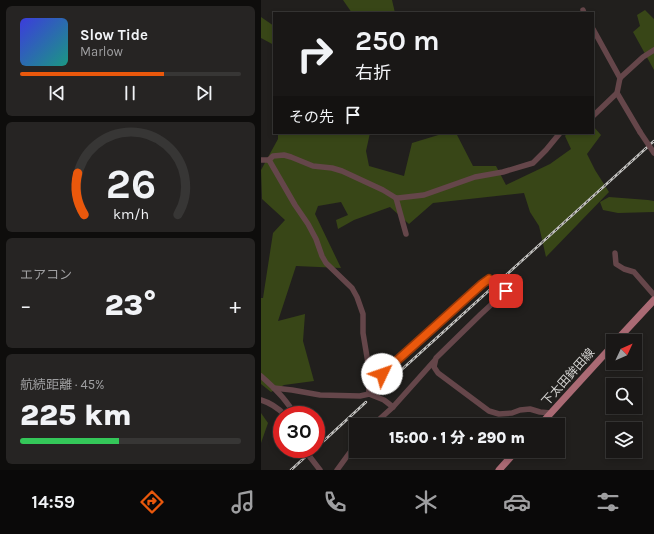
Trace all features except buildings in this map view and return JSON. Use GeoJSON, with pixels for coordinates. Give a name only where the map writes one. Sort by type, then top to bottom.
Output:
{"type":"FeatureCollection","features":[{"type":"Feature","properties":{"kind":"main road"},"geometry":{"type":"LineString","coordinates":[[622,334],[654,300]]}},
{"type":"Feature","properties":{"kind":"main road","name":"下太田鉾田線"},"geometry":{"type":"LineString","coordinates":[[546,418],[606,353]]}},
{"type":"Feature","properties":{"kind":"main road"},"geometry":{"type":"LineString","coordinates":[[499,470],[510,458]]}},
{"type":"Feature","properties":{"kind":"street"},"geometry":{"type":"LineString","coordinates":[[594,31],[620,78]]}},
{"type":"Feature","properties":{"kind":"street"},"geometry":{"type":"LineString","coordinates":[[594,115],[617,93],[620,78],[643,57],[654,50]]}},
{"type":"Feature","properties":{"kind":"street"},"geometry":{"type":"LineString","coordinates":[[617,93],[654,153]]}},
{"type":"Feature","properties":{"kind":"street"},"geometry":{"type":"LineString","coordinates":[[261,160],[269,160],[273,156],[284,156],[291,157],[313,166],[333,168],[372,184],[396,198],[424,195],[475,177],[503,172],[533,163],[559,134]]}},
{"type":"Feature","properties":{"kind":"street"},"geometry":{"type":"LineString","coordinates":[[269,160],[295,205],[309,224],[326,263],[352,288],[357,297],[363,314],[363,333],[368,363],[369,394]]}},
{"type":"Feature","properties":{"kind":"street"},"geometry":{"type":"LineString","coordinates":[[396,198],[406,234]]}},
{"type":"Feature","properties":{"kind":"street"},"geometry":{"type":"LineString","coordinates":[[615,253],[616,264],[624,269],[634,272],[654,295]]}},
{"type":"Feature","properties":{"kind":"street"},"geometry":{"type":"LineString","coordinates":[[369,385],[489,279],[503,290],[436,358],[393,407],[381,418]]}},
{"type":"Feature","properties":{"kind":"street"},"geometry":{"type":"LineString","coordinates":[[436,358],[434,367],[438,373],[489,411],[499,414],[531,409],[551,413]]}},
{"type":"Feature","properties":{"kind":"street"},"geometry":{"type":"LineString","coordinates":[[261,376],[290,406]]}},
{"type":"Feature","properties":{"kind":"street"},"geometry":{"type":"LineString","coordinates":[[274,388],[320,395],[360,396],[369,394],[384,400],[393,407]]}},
{"type":"Feature","properties":{"kind":"street"},"geometry":{"type":"LineString","coordinates":[[261,400],[275,406]]}},
{"type":"Feature","properties":{"kind":"street"},"geometry":{"type":"LineString","coordinates":[[337,470],[349,454]]}},
{"type":"Feature","properties":{"kind":"street"},"geometry":{"type":"LineString","coordinates":[[311,458],[320,470]]}},
{"type":"Feature","properties":{"kind":"green space"},"geometry":{"type":"Polygon","coordinates":[[[343,0],[392,0],[395,12],[351,12],[343,0]]]}},
{"type":"Feature","properties":{"kind":"green space"},"geometry":{"type":"Polygon","coordinates":[[[645,10],[654,19],[654,70],[633,32],[640,26],[637,15],[645,10]]]}},
{"type":"Feature","properties":{"kind":"green space"},"geometry":{"type":"Polygon","coordinates":[[[261,17],[273,25],[273,44],[261,38],[261,17]]]}},
{"type":"Feature","properties":{"kind":"green space"},"geometry":{"type":"Polygon","coordinates":[[[594,127],[601,135],[587,154],[609,192],[546,257],[539,226],[530,212],[524,193],[433,203],[409,224],[390,207],[354,220],[338,229],[336,220],[348,215],[341,202],[318,206],[315,214],[341,268],[296,266],[278,321],[305,314],[303,341],[314,381],[284,385],[271,392],[261,384],[261,298],[263,298],[273,233],[285,220],[262,199],[261,170],[278,139],[278,134],[370,134],[366,151],[369,166],[404,176],[412,143],[442,134],[457,134],[473,166],[496,166],[506,185],[550,164],[571,149],[565,136],[566,134],[594,134],[594,127]]]}},
{"type":"Feature","properties":{"kind":"green space"},"geometry":{"type":"Polygon","coordinates":[[[609,197],[654,201],[654,212],[618,213],[603,210],[600,202],[609,197]]]}},
{"type":"Feature","properties":{"kind":"green space"},"geometry":{"type":"Polygon","coordinates":[[[261,413],[268,423],[261,443],[261,413]]]}},
{"type":"Feature","properties":{"kind":"railway"},"geometry":{"type":"LineString","coordinates":[[377,392],[654,141]]}},
{"type":"Feature","properties":{"kind":"railway"},"geometry":{"type":"LineString","coordinates":[[325,440],[366,402]]}},
{"type":"Feature","properties":{"kind":"railway"},"geometry":{"type":"LineString","coordinates":[[291,470],[304,458]]}},
{"type":"Feature","properties":{"kind":"route"},"geometry":{"type":"LineString","coordinates":[[382,374],[489,279],[506,291]]}}]}
